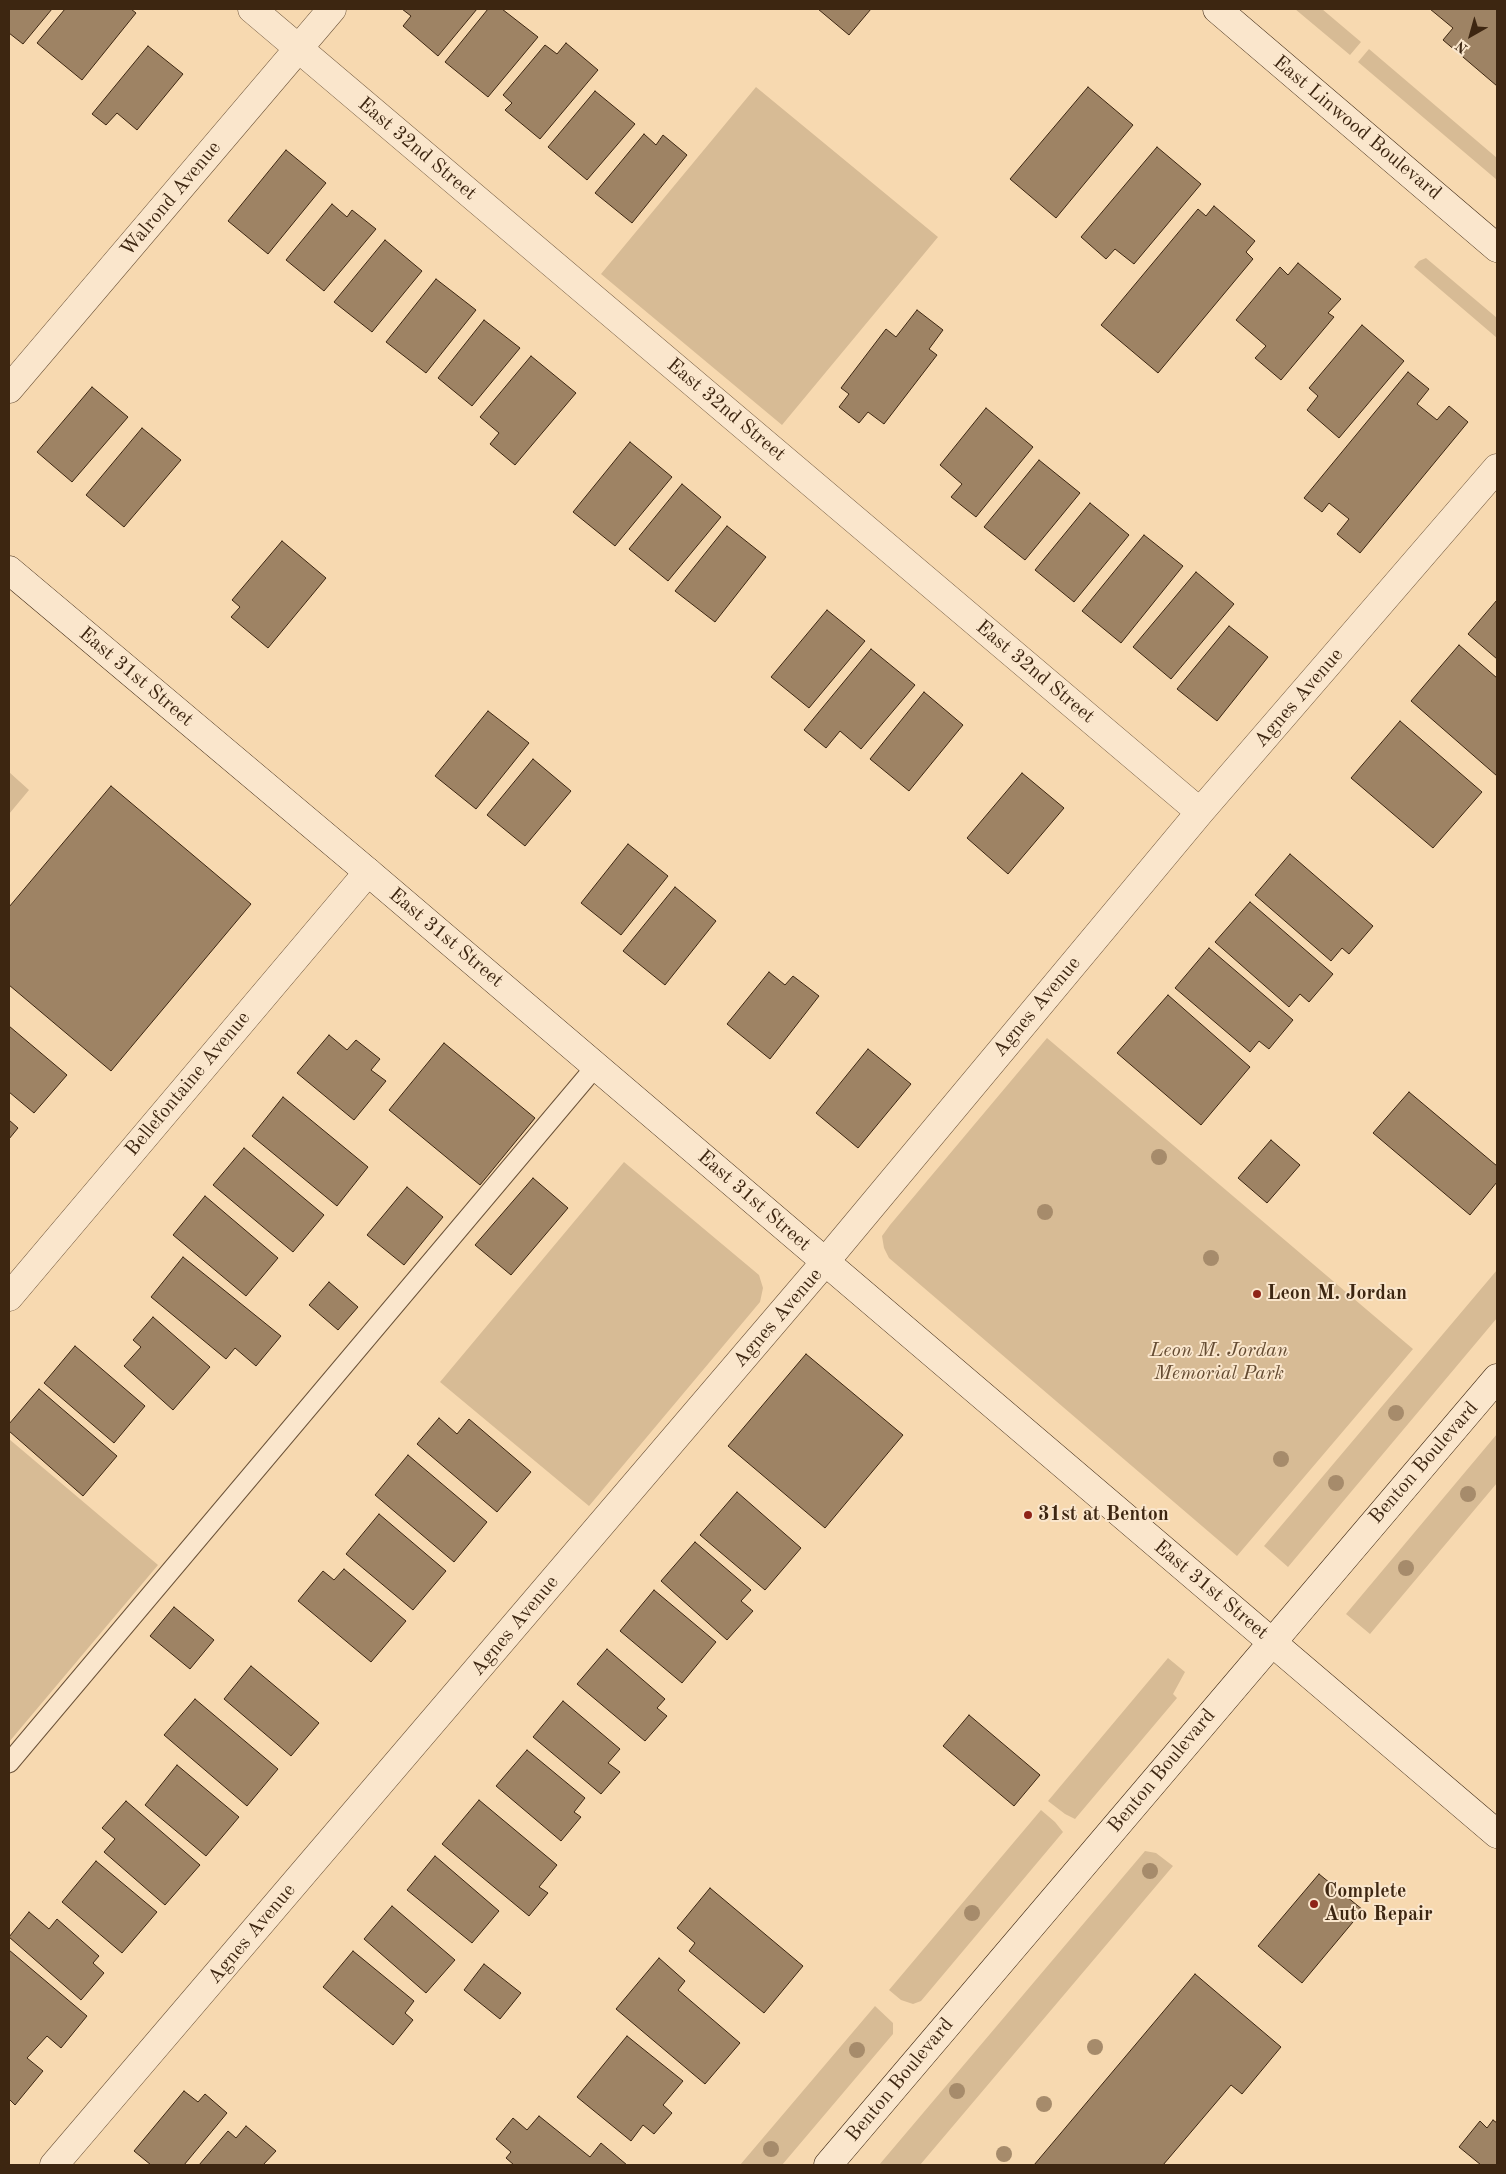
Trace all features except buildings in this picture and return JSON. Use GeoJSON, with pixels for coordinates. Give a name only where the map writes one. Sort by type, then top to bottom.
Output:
{"type":"FeatureCollection","features":[{"type":"Feature","properties":{"kind":"street","name":"East 32nd Street"},"geometry":{"type":"LineString","coordinates":[[252,9],[1200,812]]}},
{"type":"Feature","properties":{"kind":"street","name":"Walrond Avenue"},"geometry":{"type":"LineString","coordinates":[[9,389],[332,9]]}},
{"type":"Feature","properties":{"kind":"street","name":"East Linwood Boulevard"},"geometry":{"type":"LineString","coordinates":[[1217,9],[1497,248]]}},
{"type":"Feature","properties":{"kind":"street","name":"Agnes Avenue"},"geometry":{"type":"LineString","coordinates":[[54,2165],[825,1262],[1200,812],[1497,468]]}},
{"type":"Feature","properties":{"kind":"street","name":"East 31st Street"},"geometry":{"type":"LineString","coordinates":[[9,570],[368,872],[1497,1834]]}},
{"type":"Feature","properties":{"kind":"street","name":"Bellefontaine Avenue"},"geometry":{"type":"LineString","coordinates":[[9,1297],[368,872]]}},
{"type":"Feature","properties":{"kind":"street","name":"Benton Boulevard"},"geometry":{"type":"LineString","coordinates":[[828,2165],[1497,1378]]}},
{"type":"Feature","properties":{"kind":"lane"},"geometry":{"type":"LineString","coordinates":[[9,1762],[596,1066]]}},
{"type":"Feature","properties":{"kind":"green space"},"geometry":{"type":"Polygon","coordinates":[[[1295,9],[1322,9],[1361,42],[1350,55],[1295,9]]]}},
{"type":"Feature","properties":{"kind":"green space"},"geometry":{"type":"Polygon","coordinates":[[[1369,49],[1497,158],[1497,180],[1358,62],[1369,49]]]}},
{"type":"Feature","properties":{"kind":"green space"},"geometry":{"type":"Polygon","coordinates":[[[756,87],[938,237],[782,425],[601,274],[756,87]]]}},
{"type":"Feature","properties":{"kind":"green space"},"geometry":{"type":"Polygon","coordinates":[[[1426,258],[1497,318],[1497,338],[1414,267],[1419,261],[1426,258]]]}},
{"type":"Feature","properties":{"kind":"green space"},"geometry":{"type":"Polygon","coordinates":[[[9,772],[29,790],[9,814],[9,772]]]}},
{"type":"Feature","properties":{"kind":"green space","name":"Leon M. Jordan Memorial Park"},"geometry":{"type":"Polygon","coordinates":[[[1047,1038],[1413,1349],[1237,1556],[889,1258],[884,1248],[882,1236],[890,1225],[1047,1038]]]}},
{"type":"Feature","properties":{"kind":"green space"},"geometry":{"type":"Polygon","coordinates":[[[624,1162],[759,1275],[763,1288],[760,1302],[589,1506],[440,1382],[624,1162]]]}},
{"type":"Feature","properties":{"kind":"green space"},"geometry":{"type":"Polygon","coordinates":[[[1497,1270],[1497,1318],[1288,1567],[1264,1546],[1497,1270]]]}},
{"type":"Feature","properties":{"kind":"green space"},"geometry":{"type":"Polygon","coordinates":[[[1497,1434],[1497,1483],[1370,1634],[1346,1614],[1497,1434]]]}},
{"type":"Feature","properties":{"kind":"green space"},"geometry":{"type":"Polygon","coordinates":[[[9,1439],[158,1565],[9,1742],[9,1439]]]}},
{"type":"Feature","properties":{"kind":"green space"},"geometry":{"type":"Polygon","coordinates":[[[1168,1658],[1185,1672],[1173,1694],[1177,1698],[1075,1819],[1065,1814],[1048,1801],[1168,1658]]]}},
{"type":"Feature","properties":{"kind":"green space"},"geometry":{"type":"Polygon","coordinates":[[[1041,1810],[1063,1832],[921,2001],[913,2004],[901,2000],[889,1990],[1041,1810]]]}},
{"type":"Feature","properties":{"kind":"green space"},"geometry":{"type":"Polygon","coordinates":[[[1145,1851],[1156,1853],[1173,1866],[920,2165],[879,2165],[1145,1851]]]}},
{"type":"Feature","properties":{"kind":"green space"},"geometry":{"type":"Polygon","coordinates":[[[875,2006],[893,2023],[893,2034],[782,2165],[740,2165],[875,2006]]]}},
{"type":"Feature","properties":{"kind":"place","name":"Leon M. Jordan"},"geometry":{"type":"Point","coordinates":[1257,1294]}},
{"type":"Feature","properties":{"kind":"place","name":"31st at Benton"},"geometry":{"type":"Point","coordinates":[1028,1515]}},
{"type":"Feature","properties":{"kind":"place","name":"Complete Auto Repair"},"geometry":{"type":"Point","coordinates":[1314,1904]}}]}
